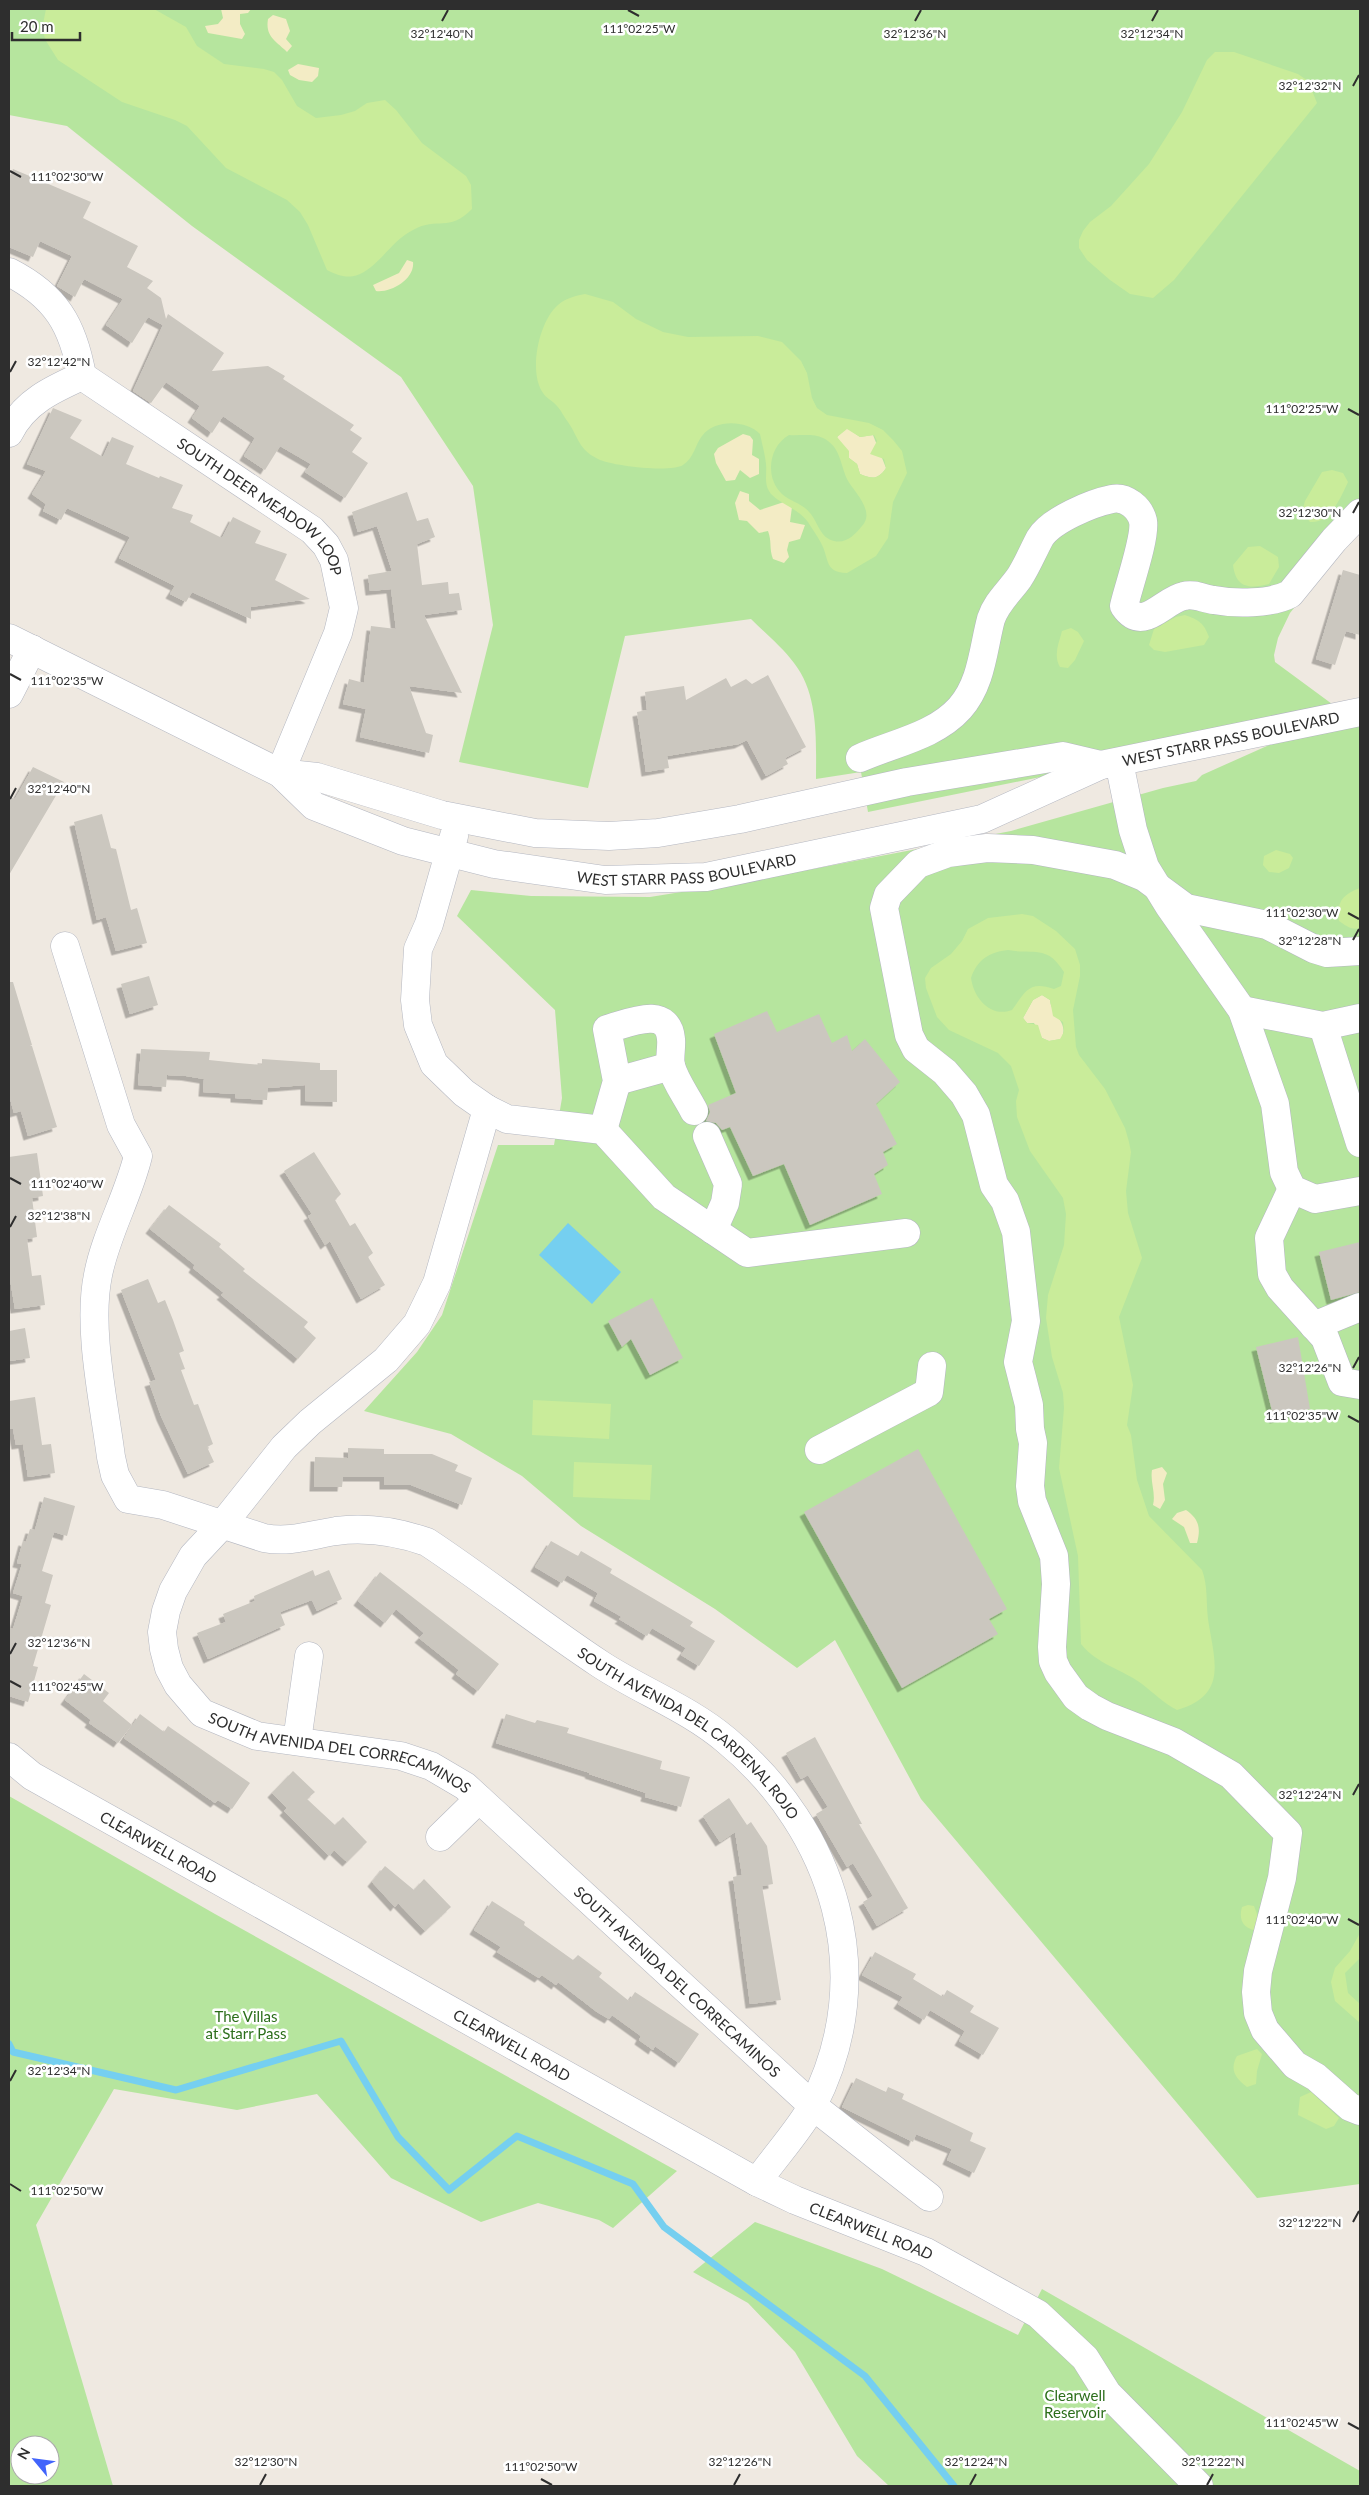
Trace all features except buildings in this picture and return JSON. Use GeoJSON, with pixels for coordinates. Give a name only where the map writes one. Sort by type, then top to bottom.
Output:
{"type":"FeatureCollection","features":[{"type":"Feature","properties":{"kind":"street"},"geometry":{"type":"LineString","coordinates":[[9,272],[47,296],[64,318],[78,352],[82,376],[50,390],[34,402],[22,412],[9,433]]}},
{"type":"Feature","properties":{"kind":"street","name":"SOUTH DEER MEADOW LOOP"},"geometry":{"type":"LineString","coordinates":[[82,376],[312,530],[326,545],[334,560],[344,608],[338,633],[280,772]]}},
{"type":"Feature","properties":{"kind":"street"},"geometry":{"type":"LineString","coordinates":[[860,758],[932,731],[962,706],[972,693],[992,617],[998,604],[1020,577],[1041,537],[1060,520],[1104,501],[1118,498],[1130,502],[1138,510],[1143,522],[1142,539],[1124,606],[1128,613],[1136,616],[1147,616],[1183,596],[1194,595],[1215,600],[1241,602],[1282,599],[1290,594],[1334,540],[1360,513]]}},
{"type":"Feature","properties":{"kind":"street"},"geometry":{"type":"LineString","coordinates":[[9,694],[20,644]]}},
{"type":"Feature","properties":{"kind":"street","name":"WEST STARR PASS BOULEVARD"},"geometry":{"type":"LineString","coordinates":[[20,644],[280,772],[317,777],[451,816],[535,833],[610,836],[658,833],[740,820],[907,782],[1064,756],[1110,763]]}},
{"type":"Feature","properties":{"kind":"street","name":"WEST STARR PASS BOULEVARD"},"geometry":{"type":"LineString","coordinates":[[280,772],[314,806],[403,841],[494,864],[605,880],[706,877],[982,819],[1110,763],[1360,712]]}},
{"type":"Feature","properties":{"kind":"street"},"geometry":{"type":"LineString","coordinates":[[1110,763],[1145,867],[1242,1010],[1275,1104],[1284,1172],[1292,1188],[1315,1199],[1360,1191]]}},
{"type":"Feature","properties":{"kind":"street"},"geometry":{"type":"LineString","coordinates":[[451,816],[441,850],[409,927],[418,950],[415,1000],[418,1025],[434,1064],[449,1080],[486,1109],[506,1119],[592,1128],[664,1197],[747,1253],[906,1233]]}},
{"type":"Feature","properties":{"kind":"street"},"geometry":{"type":"LineString","coordinates":[[1360,951],[1327,953],[1314,949],[1267,925],[1186,908],[1144,877],[1115,865],[1033,850],[987,848],[948,853],[918,864],[888,895],[884,908],[909,1035],[916,1049],[945,1072],[964,1094],[976,1115],[994,1185],[1005,1201],[1016,1232],[1026,1321],[1018,1362],[1029,1405],[1030,1429],[1033,1443],[1030,1486],[1032,1501],[1054,1556],[1056,1584],[1052,1646],[1053,1661],[1058,1672],[1076,1697],[1107,1716],[1174,1742],[1231,1775],[1288,1833],[1282,1878],[1258,1971],[1256,1992],[1258,2013],[1265,2030],[1295,2065],[1316,2077],[1350,2107],[1360,2112]]}},
{"type":"Feature","properties":{"kind":"street","name":"SOUTH AVENIDA DEL CARDENAL ROJO"},"geometry":{"type":"LineString","coordinates":[[64,946],[121,1125],[138,1156],[131,1184],[110,1236],[97,1284],[94,1326],[111,1457],[115,1475],[128,1499],[163,1505],[281,1542],[356,1530],[400,1533],[427,1542],[604,1666],[686,1712],[726,1740],[783,1797],[813,1845],[833,1892],[844,1963],[842,2006],[834,2052],[812,2106],[757,2182]]}},
{"type":"Feature","properties":{"kind":"street"},"geometry":{"type":"LineString","coordinates":[[1242,1010],[1323,1026],[1360,1018]]}},
{"type":"Feature","properties":{"kind":"street"},"geometry":{"type":"LineString","coordinates":[[592,1128],[617,1081],[607,1030],[646,1018],[657,1018],[665,1022],[671,1036],[671,1066],[694,1111]]}},
{"type":"Feature","properties":{"kind":"street"},"geometry":{"type":"LineString","coordinates":[[1323,1026],[1360,1143]]}},
{"type":"Feature","properties":{"kind":"street"},"geometry":{"type":"LineString","coordinates":[[617,1081],[671,1066]]}},
{"type":"Feature","properties":{"kind":"street","name":"SOUTH AVENIDA DEL CORRECAMINOS"},"geometry":{"type":"LineString","coordinates":[[486,1109],[437,1283],[417,1324],[386,1360],[310,1422],[284,1448],[222,1525],[193,1556],[173,1591],[166,1611],[162,1632],[169,1668],[178,1685],[202,1713],[257,1736],[401,1756],[431,1766],[465,1786],[812,2106],[929,2197]]}},
{"type":"Feature","properties":{"kind":"street"},"geometry":{"type":"LineString","coordinates":[[707,1136],[728,1184],[725,1203],[713,1230]]}},
{"type":"Feature","properties":{"kind":"street"},"geometry":{"type":"LineString","coordinates":[[1292,1188],[1270,1238],[1272,1274],[1280,1288],[1325,1338],[1342,1382],[1360,1385]]}},
{"type":"Feature","properties":{"kind":"street"},"geometry":{"type":"LineString","coordinates":[[1314,1326],[1360,1307]]}},
{"type":"Feature","properties":{"kind":"street"},"geometry":{"type":"LineString","coordinates":[[819,1450],[929,1392],[932,1366]]}},
{"type":"Feature","properties":{"kind":"street"},"geometry":{"type":"LineString","coordinates":[[297,1741],[309,1656]]}},
{"type":"Feature","properties":{"kind":"street","name":"CLEARWELL ROAD"},"geometry":{"type":"LineString","coordinates":[[9,1757],[32,1776],[757,2182],[794,2200],[926,2252],[1038,2314],[1086,2358],[1107,2393],[1199,2486]]}},
{"type":"Feature","properties":{"kind":"street"},"geometry":{"type":"LineString","coordinates":[[440,1837],[479,1799]]}},
{"type":"Feature","properties":{"kind":"green space"},"geometry":{"type":"Polygon","coordinates":[[[9,9],[1360,9],[1360,526],[1290,613],[1278,638],[1274,655],[1275,662],[1347,715],[1359,712],[1360,2184],[1257,2198],[921,1799],[835,1640],[797,1668],[715,1609],[581,1526],[522,1476],[451,1434],[364,1411],[417,1352],[442,1315],[498,1145],[554,1145],[562,1098],[555,1010],[457,916],[471,890],[531,896],[650,897],[750,881],[1011,831],[1163,788],[1196,781],[1202,775],[1327,719],[868,812],[861,772],[816,779],[816,734],[808,689],[794,663],[751,619],[625,636],[588,788],[459,762],[493,625],[473,486],[401,377],[192,226],[67,126],[9,115],[9,9]]]}},
{"type":"Feature","properties":{"kind":"green space"},"geometry":{"type":"Polygon","coordinates":[[[46,9],[154,9],[186,27],[197,46],[224,64],[274,72],[282,80],[297,106],[316,118],[341,115],[355,111],[367,103],[385,100],[396,110],[422,143],[466,176],[471,185],[472,209],[456,220],[429,224],[406,234],[367,270],[356,276],[347,277],[331,272],[327,270],[308,225],[300,212],[287,200],[226,168],[187,126],[122,102],[58,60],[46,41],[42,29],[46,9]]]}},
{"type":"Feature","properties":{"kind":"green space"},"geometry":{"type":"Polygon","coordinates":[[[1215,52],[1234,52],[1298,74],[1308,81],[1317,103],[1174,280],[1153,298],[1130,294],[1087,260],[1079,248],[1079,240],[1090,222],[1111,206],[1149,164],[1182,112],[1207,60],[1215,52]]]}},
{"type":"Feature","properties":{"kind":"green space"},"geometry":{"type":"Polygon","coordinates":[[[585,294],[613,302],[636,319],[663,332],[688,337],[758,336],[782,342],[801,361],[807,373],[812,398],[817,408],[827,415],[869,423],[883,430],[902,451],[907,473],[893,502],[888,538],[876,556],[847,573],[835,571],[831,568],[821,542],[804,517],[776,499],[769,491],[766,460],[760,434],[747,426],[731,423],[722,424],[708,430],[702,436],[690,459],[683,465],[676,467],[641,468],[615,464],[598,459],[586,451],[560,409],[543,393],[536,373],[536,360],[541,334],[551,313],[564,301],[585,294]],[[847,429],[837,437],[849,451],[849,458],[857,464],[860,474],[868,477],[880,475],[886,468],[884,459],[870,454],[877,441],[874,435],[860,437],[847,429]],[[789,435],[782,440],[773,455],[771,471],[773,480],[785,497],[807,510],[825,537],[839,542],[847,540],[862,526],[866,520],[866,514],[862,501],[847,479],[836,450],[829,441],[819,436],[789,435]]]}},
{"type":"Feature","properties":{"kind":"green space"},"geometry":{"type":"Polygon","coordinates":[[[1332,470],[1343,473],[1348,482],[1338,502],[1329,514],[1323,519],[1310,522],[1302,512],[1305,501],[1322,472],[1332,470]]]}},
{"type":"Feature","properties":{"kind":"green space"},"geometry":{"type":"Polygon","coordinates":[[[1260,546],[1278,557],[1279,567],[1269,584],[1245,585],[1237,578],[1233,565],[1248,547],[1260,546]]]}},
{"type":"Feature","properties":{"kind":"green space"},"geometry":{"type":"Polygon","coordinates":[[[1185,615],[1197,620],[1205,628],[1209,637],[1204,645],[1165,652],[1154,650],[1149,645],[1154,629],[1176,617],[1185,615]]]}},
{"type":"Feature","properties":{"kind":"green space"},"geometry":{"type":"Polygon","coordinates":[[[1071,628],[1078,632],[1084,641],[1075,660],[1068,668],[1060,667],[1057,658],[1059,640],[1062,631],[1071,628]]]}},
{"type":"Feature","properties":{"kind":"green space"},"geometry":{"type":"Polygon","coordinates":[[[1276,850],[1290,854],[1293,858],[1289,868],[1279,873],[1269,872],[1263,865],[1264,856],[1276,850]]]}},
{"type":"Feature","properties":{"kind":"green space"},"geometry":{"type":"Polygon","coordinates":[[[1360,888],[1360,928],[1354,929],[1339,921],[1338,914],[1340,904],[1345,896],[1360,888]]]}},
{"type":"Feature","properties":{"kind":"green space"},"geometry":{"type":"Polygon","coordinates":[[[1022,914],[1033,916],[1056,931],[1075,949],[1080,965],[1080,976],[1073,1010],[1076,1047],[1079,1055],[1105,1089],[1125,1128],[1129,1142],[1131,1152],[1126,1191],[1128,1213],[1142,1258],[1119,1317],[1133,1385],[1127,1425],[1131,1435],[1137,1480],[1149,1516],[1202,1570],[1215,1662],[1211,1685],[1205,1695],[1194,1703],[1177,1710],[1142,1684],[1102,1662],[1081,1644],[1078,1556],[1059,1468],[1064,1408],[1063,1393],[1052,1357],[1046,1318],[1048,1295],[1064,1245],[1066,1214],[1063,1198],[1030,1151],[1017,1117],[1016,1101],[1019,1090],[1011,1066],[998,1053],[949,1030],[937,1017],[926,988],[925,978],[931,968],[951,954],[962,941],[968,929],[988,918],[1022,914]],[[1008,950],[985,958],[977,966],[971,978],[976,993],[985,1005],[997,1011],[1012,1010],[1028,989],[1039,986],[1054,989],[1061,986],[1064,972],[1052,957],[1039,952],[1008,950]],[[1042,995],[1033,1000],[1023,1018],[1027,1023],[1038,1025],[1042,1038],[1049,1041],[1060,1039],[1064,1032],[1063,1022],[1053,1016],[1050,1000],[1042,995]]]}},
{"type":"Feature","properties":{"kind":"green space"},"geometry":{"type":"Polygon","coordinates":[[[533,1400],[611,1404],[609,1439],[532,1435],[533,1400]]]}},
{"type":"Feature","properties":{"kind":"green space"},"geometry":{"type":"Polygon","coordinates":[[[574,1462],[652,1465],[650,1500],[573,1497],[574,1462]]]}},
{"type":"Feature","properties":{"kind":"green space","name":"The Villas at Starr Pass"},"geometry":{"type":"Polygon","coordinates":[[[9,1796],[215,1914],[677,2171],[613,2228],[599,2220],[538,2203],[481,2222],[391,2178],[317,2094],[237,2110],[114,2089],[36,2225],[113,2486],[9,2486],[9,1796]]]}},
{"type":"Feature","properties":{"kind":"green space"},"geometry":{"type":"Polygon","coordinates":[[[1254,1906],[1260,1922],[1258,1931],[1243,1924],[1241,1916],[1242,1907],[1254,1906]]]}},
{"type":"Feature","properties":{"kind":"green space"},"geometry":{"type":"Polygon","coordinates":[[[1360,1933],[1360,1958],[1345,1973],[1348,1993],[1360,2004],[1360,2023],[1335,2001],[1331,1982],[1335,1968],[1350,1951],[1360,1933]]]}},
{"type":"Feature","properties":{"kind":"green space"},"geometry":{"type":"Polygon","coordinates":[[[1257,2049],[1262,2054],[1257,2071],[1256,2084],[1247,2087],[1235,2074],[1235,2061],[1237,2056],[1257,2049]]]}},
{"type":"Feature","properties":{"kind":"green space"},"geometry":{"type":"Polygon","coordinates":[[[1311,2092],[1339,2118],[1334,2126],[1326,2129],[1298,2115],[1300,2097],[1311,2092]]]}},
{"type":"Feature","properties":{"kind":"green space","name":"Clearwell Reservoir"},"geometry":{"type":"Polygon","coordinates":[[[755,2222],[882,2269],[1018,2335],[1042,2289],[1360,2471],[1360,2486],[889,2486],[857,2456],[795,2352],[748,2303],[693,2272],[755,2222]]]}},
{"type":"Feature","properties":{"kind":"sand"},"geometry":{"type":"Polygon","coordinates":[[[221,9],[251,9],[248,13],[240,14],[240,24],[245,34],[242,39],[208,33],[205,26],[218,24],[223,18],[221,9]]]}},
{"type":"Feature","properties":{"kind":"sand"},"geometry":{"type":"Polygon","coordinates":[[[273,15],[286,19],[290,31],[286,39],[292,46],[287,52],[272,38],[268,30],[268,19],[273,15]]]}},
{"type":"Feature","properties":{"kind":"sand"},"geometry":{"type":"Polygon","coordinates":[[[298,64],[319,68],[318,76],[312,82],[299,80],[290,75],[288,70],[298,64]]]}},
{"type":"Feature","properties":{"kind":"sand"},"geometry":{"type":"Polygon","coordinates":[[[407,260],[413,262],[413,268],[401,284],[388,290],[376,291],[373,285],[399,273],[407,260]]]}},
{"type":"Feature","properties":{"kind":"sand"},"geometry":{"type":"Polygon","coordinates":[[[847,428],[860,437],[873,435],[886,468],[880,475],[868,477],[860,474],[857,464],[849,458],[837,437],[847,428]]]}},
{"type":"Feature","properties":{"kind":"sand"},"geometry":{"type":"Polygon","coordinates":[[[743,434],[750,436],[753,440],[752,455],[759,459],[759,474],[750,478],[740,470],[735,480],[726,481],[716,463],[714,454],[718,448],[743,434]]]}},
{"type":"Feature","properties":{"kind":"sand"},"geometry":{"type":"Polygon","coordinates":[[[740,491],[749,494],[749,501],[760,510],[784,502],[792,507],[790,522],[805,525],[800,539],[789,542],[787,550],[789,557],[784,563],[773,559],[768,531],[759,533],[747,521],[739,520],[735,503],[740,491]]]}},
{"type":"Feature","properties":{"kind":"sand"},"geometry":{"type":"Polygon","coordinates":[[[1042,995],[1050,1000],[1053,1010],[1062,1023],[1063,1033],[1061,1039],[1049,1041],[1042,1038],[1034,1023],[1027,1023],[1023,1018],[1033,1000],[1042,995]]]}},
{"type":"Feature","properties":{"kind":"sand"},"geometry":{"type":"Polygon","coordinates":[[[1162,1467],[1167,1473],[1163,1484],[1165,1500],[1160,1509],[1153,1505],[1152,1470],[1162,1467]]]}},
{"type":"Feature","properties":{"kind":"sand"},"geometry":{"type":"Polygon","coordinates":[[[1186,1510],[1194,1517],[1198,1524],[1197,1543],[1190,1543],[1184,1527],[1172,1519],[1177,1513],[1186,1510]]]}},
{"type":"Feature","properties":{"kind":"water"},"geometry":{"type":"Polygon","coordinates":[[[568,1223],[621,1272],[592,1304],[539,1255],[568,1223]]]}},
{"type":"Feature","properties":{"kind":"waterway"},"geometry":{"type":"LineString","coordinates":[[9,2044],[13,2052],[176,2090],[341,2041],[398,2137],[449,2190],[517,2136],[633,2184],[664,2227],[865,2376],[954,2486]]}}]}
